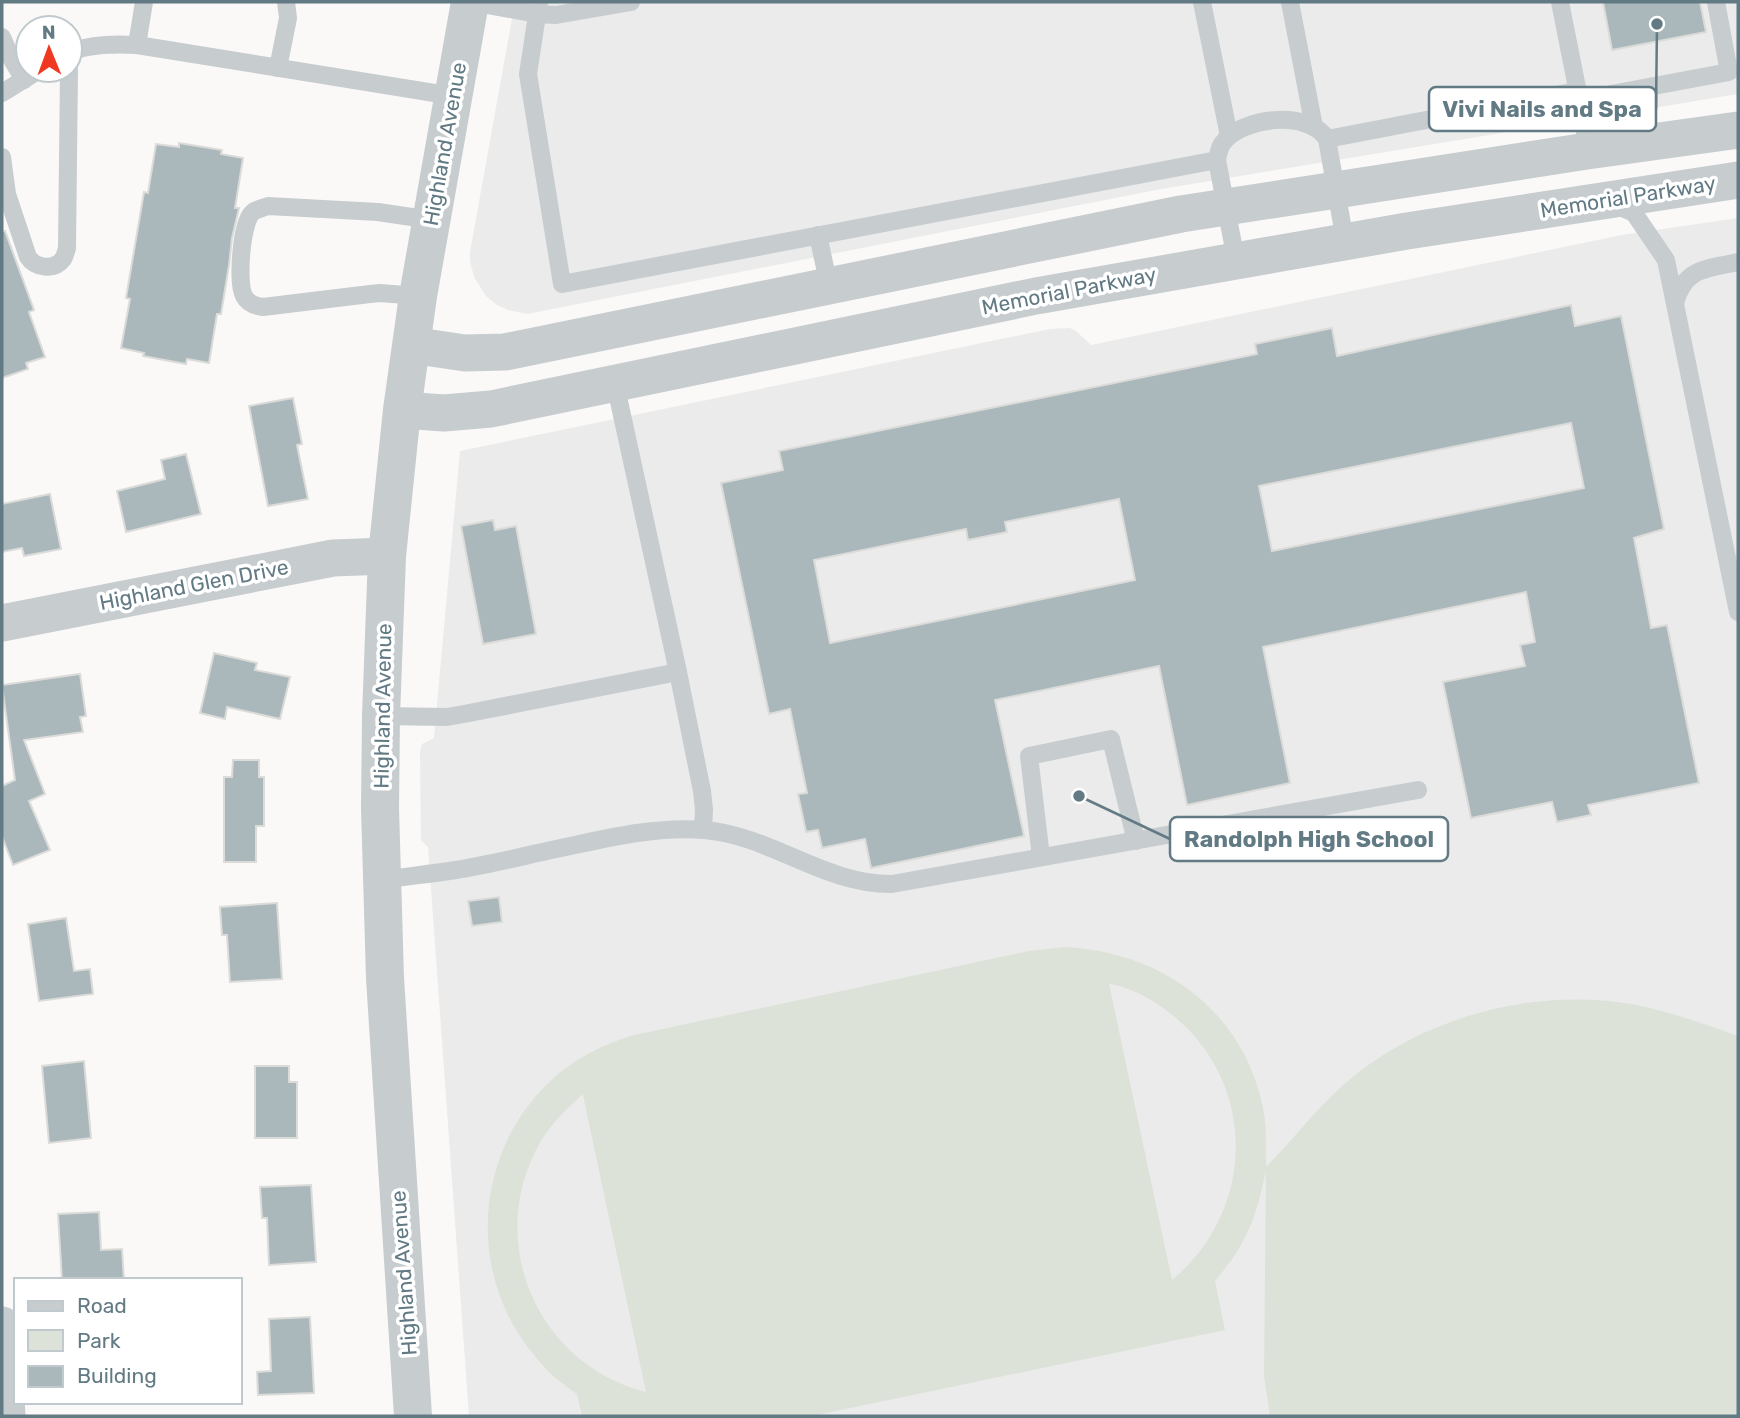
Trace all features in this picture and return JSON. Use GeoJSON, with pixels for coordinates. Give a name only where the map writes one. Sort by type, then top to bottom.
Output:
{"type":"FeatureCollection","features":[{"type":"Feature","properties":{"kind":"street","name":"Highland Avenue"},"geometry":{"type":"LineString","coordinates":[[413,1416],[385,978],[380,716],[387,556],[402,410],[418,296],[470,2]]}},
{"type":"Feature","properties":{"kind":"street"},"geometry":{"type":"LineString","coordinates":[[411,345],[465,353],[505,352],[1168,217],[1587,150],[1738,130]]}},
{"type":"Feature","properties":{"kind":"street","name":"Memorial Parkway"},"geometry":{"type":"LineString","coordinates":[[402,410],[470,412],[1036,296],[1345,241],[1738,180]]}},
{"type":"Feature","properties":{"kind":"street","name":"Highland Glen Drive"},"geometry":{"type":"LineString","coordinates":[[2,623],[333,558],[387,556]]}},
{"type":"Feature","properties":{"kind":"street"},"geometry":{"type":"LineString","coordinates":[[2,1325],[7,1416]]}},
{"type":"Feature","properties":{"kind":"lane"},"geometry":{"type":"LineString","coordinates":[[137,45],[144,2]]}},
{"type":"Feature","properties":{"kind":"lane"},"geometry":{"type":"LineString","coordinates":[[278,68],[288,18],[286,2]]}},
{"type":"Feature","properties":{"kind":"lane"},"geometry":{"type":"LineString","coordinates":[[470,2],[538,8],[556,15],[631,2]]}},
{"type":"Feature","properties":{"kind":"lane"},"geometry":{"type":"LineString","coordinates":[[1202,2],[1229,136]]}},
{"type":"Feature","properties":{"kind":"lane"},"geometry":{"type":"LineString","coordinates":[[1290,2],[1336,189],[1345,241]]}},
{"type":"Feature","properties":{"kind":"lane"},"geometry":{"type":"LineString","coordinates":[[1560,2],[1587,150]]}},
{"type":"Feature","properties":{"kind":"lane"},"geometry":{"type":"LineString","coordinates":[[1236,260],[1217,160],[1221,146],[1229,136],[1248,127],[1282,119],[1305,122],[1321,133],[1729,72],[1716,2]]}},
{"type":"Feature","properties":{"kind":"lane"},"geometry":{"type":"LineString","coordinates":[[538,8],[528,74],[562,284],[1217,160]]}},
{"type":"Feature","properties":{"kind":"lane"},"geometry":{"type":"LineString","coordinates":[[2,37],[14,63]]}},
{"type":"Feature","properties":{"kind":"lane"},"geometry":{"type":"LineString","coordinates":[[84,49],[137,45],[453,96]]}},
{"type":"Feature","properties":{"kind":"lane"},"geometry":{"type":"LineString","coordinates":[[2,93],[17,84]]}},
{"type":"Feature","properties":{"kind":"lane"},"geometry":{"type":"LineString","coordinates":[[2,157],[7,194],[28,257],[37,267],[59,263],[67,248],[69,84]]}},
{"type":"Feature","properties":{"kind":"lane"},"geometry":{"type":"LineString","coordinates":[[1605,200],[1633,214],[1665,257],[1738,612]]}},
{"type":"Feature","properties":{"kind":"lane"},"geometry":{"type":"LineString","coordinates":[[418,296],[380,293],[263,307],[254,305],[242,294],[241,285],[241,258],[246,227],[253,213],[268,206],[378,212],[432,219]]}},
{"type":"Feature","properties":{"kind":"lane"},"geometry":{"type":"LineString","coordinates":[[818,235],[829,286]]}},
{"type":"Feature","properties":{"kind":"lane"},"geometry":{"type":"LineString","coordinates":[[1675,303],[1688,277],[1738,262]]}},
{"type":"Feature","properties":{"kind":"lane"},"geometry":{"type":"LineString","coordinates":[[615,383],[702,791],[703,830]]}},
{"type":"Feature","properties":{"kind":"lane"},"geometry":{"type":"LineString","coordinates":[[380,716],[447,717],[678,672]]}},
{"type":"Feature","properties":{"kind":"lane"},"geometry":{"type":"LineString","coordinates":[[1041,858],[1029,756],[1111,738],[1136,841]]}},
{"type":"Feature","properties":{"kind":"lane"},"geometry":{"type":"LineString","coordinates":[[382,880],[458,870],[616,837],[663,831],[703,830],[746,838],[846,878],[875,884],[892,884],[1418,790]]}},
{"type":"Feature","properties":{"kind":"shaded area"},"geometry":{"type":"Polygon","coordinates":[[[515,2],[1738,2],[1738,94],[1161,189],[527,314],[508,310],[486,296],[474,277],[470,261],[515,2]]]}},
{"type":"Feature","properties":{"kind":"shaded area"},"geometry":{"type":"Polygon","coordinates":[[[1738,218],[1738,1416],[469,1416],[428,847],[421,840],[420,752],[422,744],[434,738],[460,451],[1050,329],[1070,328],[1091,345],[1622,235],[1738,218]]]}},
{"type":"Feature","properties":{"kind":"green space"},"geometry":{"type":"Polygon","coordinates":[[[1065,947],[1101,951],[1134,960],[1165,974],[1193,993],[1217,1015],[1237,1042],[1253,1073],[1264,1115],[1266,1167],[1320,1108],[1355,1075],[1418,1036],[1452,1021],[1488,1010],[1525,1003],[1600,1000],[1662,1011],[1738,1036],[1738,1416],[1270,1416],[1264,1376],[1266,1170],[1248,1232],[1215,1281],[1225,1330],[812,1416],[582,1416],[577,1394],[534,1355],[512,1322],[497,1287],[489,1249],[488,1211],[495,1174],[508,1138],[529,1105],[556,1076],[591,1052],[630,1036],[1029,951],[1065,947]],[[1109,984],[1172,1280],[1199,1252],[1219,1220],[1231,1186],[1236,1150],[1233,1113],[1221,1078],[1202,1046],[1175,1017],[1144,996],[1109,984]],[[583,1095],[556,1121],[535,1152],[522,1189],[517,1227],[521,1264],[533,1299],[552,1330],[578,1357],[609,1378],[646,1392],[583,1095]]]}},
{"type":"Feature","properties":{"kind":"building"},"geometry":{"type":"Polygon","coordinates":[[[1603,2],[1700,2],[1706,32],[1612,50],[1603,2]]]}},
{"type":"Feature","properties":{"kind":"building"},"geometry":{"type":"Polygon","coordinates":[[[179,143],[222,150],[221,154],[243,158],[235,208],[239,208],[221,314],[217,314],[209,363],[187,359],[186,364],[143,356],[144,353],[121,348],[130,299],[126,298],[144,192],[148,193],[156,144],[179,147],[179,143]]]}},
{"type":"Feature","properties":{"kind":"building"},"geometry":{"type":"Polygon","coordinates":[[[2,231],[5,231],[34,310],[29,312],[45,357],[26,363],[28,369],[2,378],[2,231]]]}},
{"type":"Feature","properties":{"kind":"building"},"geometry":{"type":"Polygon","coordinates":[[[1571,305],[1575,326],[1621,316],[1664,529],[1634,538],[1651,628],[1667,625],[1699,783],[1588,805],[1591,815],[1557,822],[1552,802],[1471,818],[1443,682],[1525,666],[1520,645],[1535,642],[1526,592],[1263,647],[1290,783],[1187,805],[1159,666],[995,700],[1024,836],[871,868],[865,839],[822,848],[818,830],[806,832],[798,794],[807,793],[790,709],[769,714],[721,483],[783,470],[779,451],[1257,354],[1255,344],[1332,328],[1337,356],[1571,305]],[[1571,423],[1259,486],[1272,551],[1584,488],[1571,423]],[[1119,499],[1005,522],[1007,532],[968,540],[966,529],[814,560],[830,643],[1135,580],[1119,499]]]}},
{"type":"Feature","properties":{"kind":"building"},"geometry":{"type":"Polygon","coordinates":[[[293,398],[302,444],[297,445],[308,499],[268,506],[249,406],[293,398]]]}},
{"type":"Feature","properties":{"kind":"building"},"geometry":{"type":"Polygon","coordinates":[[[186,454],[201,514],[126,532],[117,491],[165,479],[161,460],[186,454]]]}},
{"type":"Feature","properties":{"kind":"building"},"geometry":{"type":"Polygon","coordinates":[[[50,494],[61,549],[24,556],[22,548],[2,552],[2,504],[50,494]]]}},
{"type":"Feature","properties":{"kind":"building"},"geometry":{"type":"Polygon","coordinates":[[[493,520],[495,530],[516,526],[536,634],[483,644],[461,526],[493,520]]]}},
{"type":"Feature","properties":{"kind":"building"},"geometry":{"type":"Polygon","coordinates":[[[214,653],[257,663],[255,670],[290,677],[280,719],[227,707],[225,719],[200,713],[214,653]]]}},
{"type":"Feature","properties":{"kind":"building"},"geometry":{"type":"Polygon","coordinates":[[[80,674],[86,716],[80,717],[83,732],[24,740],[45,794],[29,801],[50,850],[13,865],[2,836],[2,786],[15,780],[2,685],[80,674]]]}},
{"type":"Feature","properties":{"kind":"building"},"geometry":{"type":"Polygon","coordinates":[[[233,760],[259,760],[259,777],[264,777],[264,826],[256,826],[256,862],[224,862],[224,777],[232,777],[233,760]]]}},
{"type":"Feature","properties":{"kind":"building"},"geometry":{"type":"Polygon","coordinates":[[[499,897],[502,922],[472,926],[468,901],[499,897]]]}},
{"type":"Feature","properties":{"kind":"building"},"geometry":{"type":"Polygon","coordinates":[[[277,903],[282,979],[230,982],[227,935],[222,935],[220,907],[277,903]]]}},
{"type":"Feature","properties":{"kind":"building"},"geometry":{"type":"Polygon","coordinates":[[[66,918],[74,971],[90,969],[93,994],[39,1001],[28,924],[66,918]]]}},
{"type":"Feature","properties":{"kind":"building"},"geometry":{"type":"Polygon","coordinates":[[[84,1061],[91,1138],[49,1143],[42,1066],[84,1061]]]}},
{"type":"Feature","properties":{"kind":"building"},"geometry":{"type":"Polygon","coordinates":[[[255,1066],[289,1066],[289,1082],[297,1082],[297,1138],[255,1138],[255,1066]]]}},
{"type":"Feature","properties":{"kind":"building"},"geometry":{"type":"Polygon","coordinates":[[[311,1185],[316,1262],[269,1265],[267,1218],[262,1218],[260,1187],[311,1185]]]}},
{"type":"Feature","properties":{"kind":"building"},"geometry":{"type":"Polygon","coordinates":[[[99,1212],[101,1250],[122,1249],[124,1278],[62,1278],[58,1214],[99,1212]]]}},
{"type":"Feature","properties":{"kind":"building"},"geometry":{"type":"Polygon","coordinates":[[[310,1317],[314,1393],[258,1395],[257,1372],[271,1371],[269,1319],[310,1317]]]}},
{"type":"Feature","properties":{"kind":"place","name":"Vivi Nails and Spa"},"geometry":{"type":"Point","coordinates":[1657,24]}},
{"type":"Feature","properties":{"kind":"place","name":"Randolph High School"},"geometry":{"type":"Point","coordinates":[1079,796]}}]}
